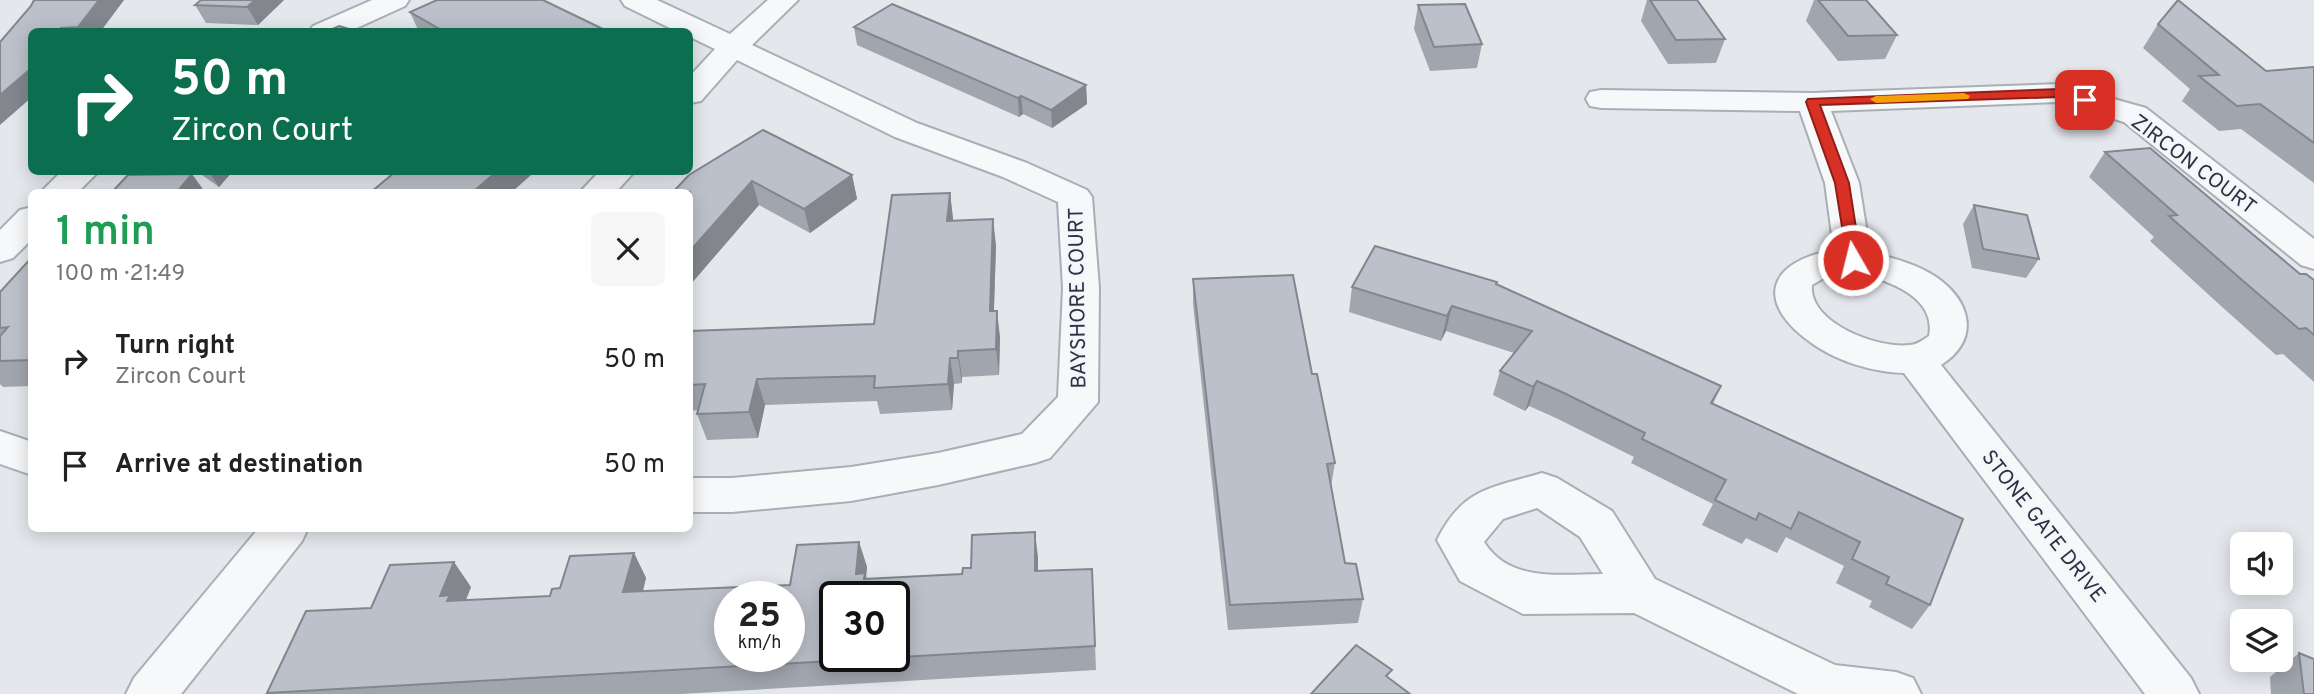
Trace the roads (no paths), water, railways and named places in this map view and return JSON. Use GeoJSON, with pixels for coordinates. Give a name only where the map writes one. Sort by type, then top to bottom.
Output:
{"type":"FeatureCollection","features":[{"type":"Feature","properties":{"kind":"street"},"geometry":{"type":"LineString","coordinates":[[332,28],[395,0]]}},
{"type":"Feature","properties":{"kind":"street"},"geometry":{"type":"LineString","coordinates":[[635,0],[734,45]]}},
{"type":"Feature","properties":{"kind":"street"},"geometry":{"type":"LineString","coordinates":[[693,90],[734,45],[784,0]]}},
{"type":"Feature","properties":{"kind":"street","name":"BAYSHORE COURT"},"geometry":{"type":"LineString","coordinates":[[693,495],[732,495],[851,484],[938,470],[1035,447],[1078,402],[1081,288],[1075,197],[1014,170],[906,130],[734,45]]}},
{"type":"Feature","properties":{"kind":"street","name":"ZIRCON COURT"},"geometry":{"type":"LineString","coordinates":[[1601,99],[1812,102],[2060,93],[2135,115],[2314,257]]}},
{"type":"Feature","properties":{"kind":"street"},"geometry":{"type":"LineString","coordinates":[[1812,102],[1842,183],[1853,260]]}},
{"type":"Feature","properties":{"kind":"street"},"geometry":{"type":"LineString","coordinates":[[61,189],[78,175]]}},
{"type":"Feature","properties":{"kind":"street"},"geometry":{"type":"LineString","coordinates":[[600,189],[614,175]]}},
{"type":"Feature","properties":{"kind":"street"},"geometry":{"type":"LineString","coordinates":[[0,250],[28,222]]}},
{"type":"Feature","properties":{"kind":"street"},"geometry":{"type":"LineString","coordinates":[[1853,260],[1888,269],[1920,285],[1936,299],[1947,314],[1950,330],[1945,343],[1933,353],[1914,358],[1887,358],[1842,344],[1812,325],[1798,308],[1794,292],[1797,277],[1810,266],[1829,261],[1853,260]]}},
{"type":"Feature","properties":{"kind":"street","name":"STONE GATE DRIVE"},"geometry":{"type":"LineString","coordinates":[[1914,358],[2174,694]]}},
{"type":"Feature","properties":{"kind":"street"},"geometry":{"type":"LineString","coordinates":[[0,447],[28,458]]}},
{"type":"Feature","properties":{"kind":"street"},"geometry":{"type":"LineString","coordinates":[[151,694],[283,532]]}},
{"type":"Feature","properties":{"kind":"street"},"geometry":{"type":"LineString","coordinates":[[1639,593],[1829,685],[1896,694]]}}]}
